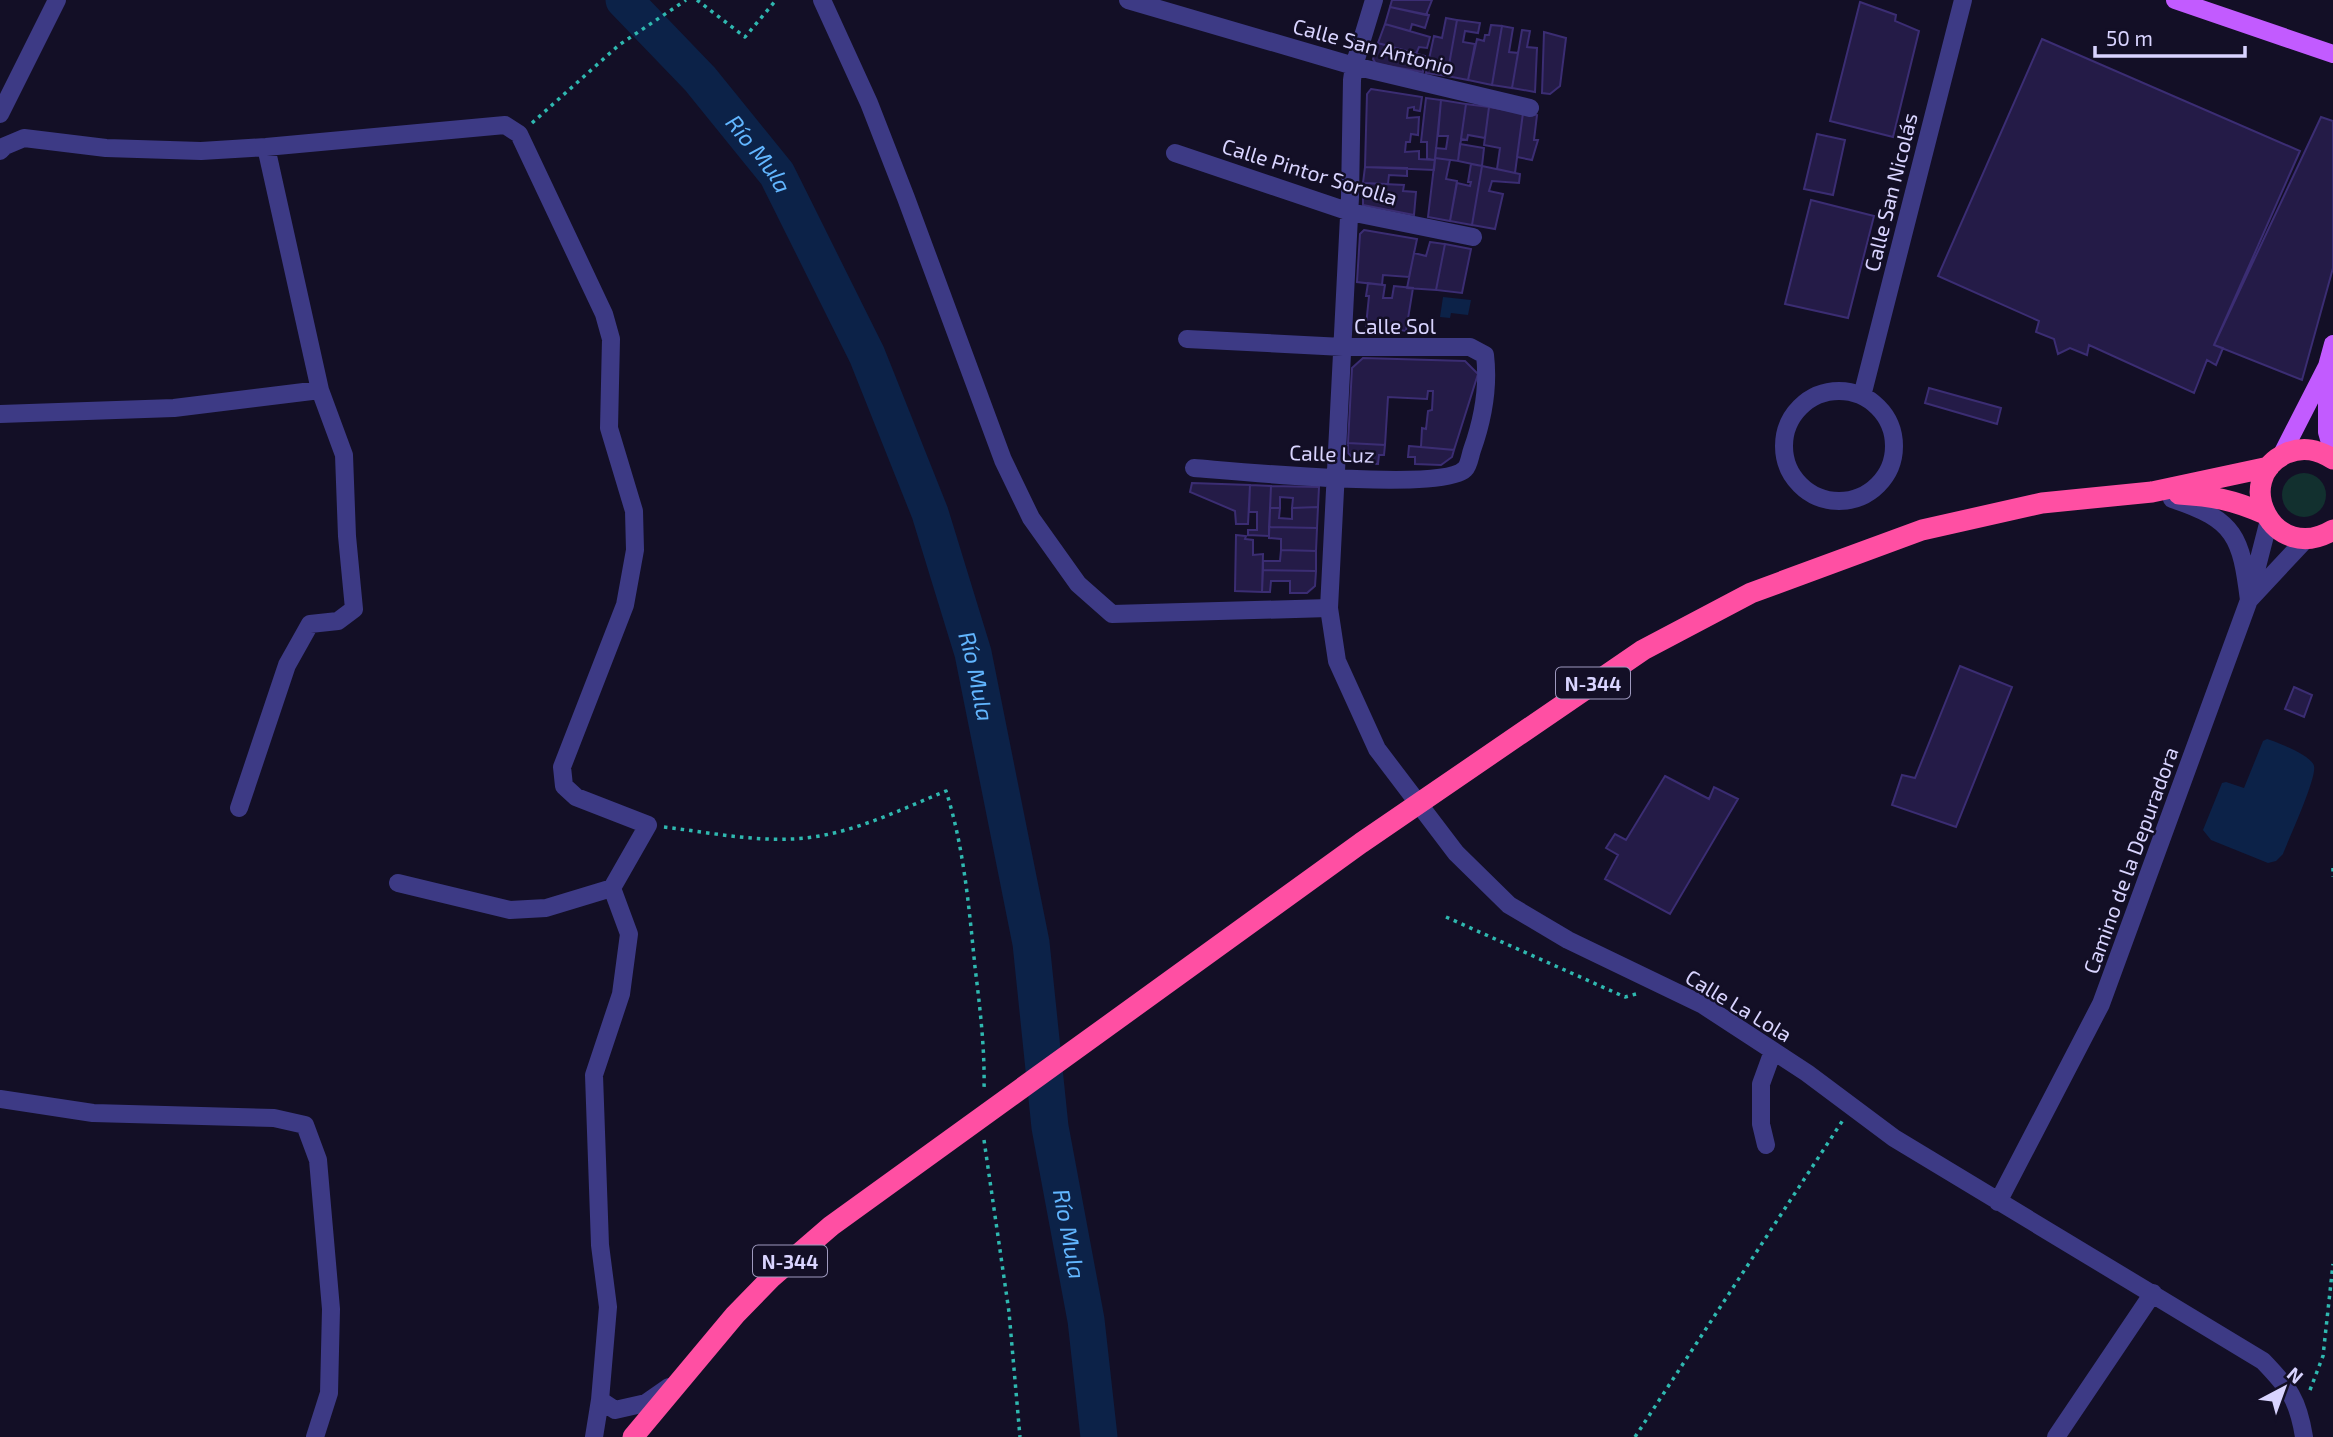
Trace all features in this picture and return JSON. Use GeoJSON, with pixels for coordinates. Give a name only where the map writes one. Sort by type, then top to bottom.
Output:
{"type":"FeatureCollection","features":[{"type":"Feature","properties":{"kind":"highway"},"geometry":{"type":"LineString","coordinates":[[2152,492],[2275,462],[2295,450],[2310,449],[2333,459]]}},
{"type":"Feature","properties":{"kind":"highway"},"geometry":{"type":"LineString","coordinates":[[2267,517],[2261,502],[2260,489],[2275,462]]}},
{"type":"Feature","properties":{"kind":"highway"},"geometry":{"type":"LineString","coordinates":[[2152,492],[2211,496],[2237,501],[2267,517],[2282,532],[2292,537],[2306,539],[2324,536],[2333,530]]}},
{"type":"Feature","properties":{"kind":"highway","name":"N-344"},"geometry":{"type":"LineString","coordinates":[[633,1437],[735,1315],[772,1277],[879,1189],[981,1127],[1105,1026],[1361,843],[1643,650],[1751,593],[1922,530],[2042,503],[2152,492]]}},
{"type":"Feature","properties":{"kind":"main road"},"geometry":{"type":"LineString","coordinates":[[2175,0],[2333,54]]}},
{"type":"Feature","properties":{"kind":"main road"},"geometry":{"type":"LineString","coordinates":[[2275,462],[2327,366],[2333,344]]}},
{"type":"Feature","properties":{"kind":"main road"},"geometry":{"type":"LineString","coordinates":[[2327,366],[2327,432],[2333,453]]}},
{"type":"Feature","properties":{"kind":"street"},"geometry":{"type":"LineString","coordinates":[[0,114],[57,0]]}},
{"type":"Feature","properties":{"kind":"street"},"geometry":{"type":"LineString","coordinates":[[822,0],[869,103],[1003,460],[1031,519],[1078,584],[1112,614],[1329,608]]}},
{"type":"Feature","properties":{"kind":"street","name":"Calle San Antonio"},"geometry":{"type":"LineString","coordinates":[[1128,0],[1353,73],[1530,108]]}},
{"type":"Feature","properties":{"kind":"street","name":"Calle La Lola"},"geometry":{"type":"LineString","coordinates":[[1374,0],[1353,73],[1350,212],[1329,608],[1337,661],[1377,749],[1456,853],[1509,905],[1568,940],[1703,1006],[1773,1051],[1894,1138],[2263,1361],[2287,1386],[2300,1411]]}},
{"type":"Feature","properties":{"kind":"street","name":"Calle San Nicolás"},"geometry":{"type":"LineString","coordinates":[[1862,396],[1963,0]]}},
{"type":"Feature","properties":{"kind":"street"},"geometry":{"type":"LineString","coordinates":[[0,151],[24,138],[106,148],[201,151],[505,125],[519,134],[604,314],[611,339],[609,428],[634,511],[635,550],[625,605],[562,767],[564,786],[576,797],[649,825],[612,888],[546,908],[510,910],[398,883]]}},
{"type":"Feature","properties":{"kind":"street"},"geometry":{"type":"LineString","coordinates":[[239,808],[287,665],[310,624],[338,621],[354,609],[347,536],[344,455],[320,390],[266,147]]}},
{"type":"Feature","properties":{"kind":"street","name":"Calle Pintor Sorolla"},"geometry":{"type":"LineString","coordinates":[[1175,153],[1350,212],[1473,237]]}},
{"type":"Feature","properties":{"kind":"street","name":"Calle Sol"},"geometry":{"type":"LineString","coordinates":[[1187,339],[1343,347],[1470,347],[1485,355],[1487,373],[1483,420],[1466,468]]}},
{"type":"Feature","properties":{"kind":"street"},"geometry":{"type":"LineString","coordinates":[[0,414],[174,408],[320,390]]}},
{"type":"Feature","properties":{"kind":"street"},"geometry":{"type":"LineString","coordinates":[[1844,391],[1862,396],[1877,406],[1888,421],[1894,438],[1894,456],[1888,473],[1877,487],[1862,497],[1844,502],[1827,501],[1810,494],[1796,481],[1786,465],[1783,447],[1786,429],[1795,412],[1808,400],[1825,393],[1844,391]]}},
{"type":"Feature","properties":{"kind":"street","name":"Calle Luz"},"geometry":{"type":"LineString","coordinates":[[1194,468],[1336,478],[1423,478],[1455,475],[1466,468]]}},
{"type":"Feature","properties":{"kind":"street"},"geometry":{"type":"LineString","coordinates":[[2152,492],[2198,507],[2223,524],[2238,541],[2244,559],[2249,600]]}},
{"type":"Feature","properties":{"kind":"street"},"geometry":{"type":"LineString","coordinates":[[2249,600],[2267,517]]}},
{"type":"Feature","properties":{"kind":"street","name":"Camino de la Depuradora"},"geometry":{"type":"LineString","coordinates":[[1998,1202],[2101,1004],[2249,600],[2306,539]]}},
{"type":"Feature","properties":{"kind":"street"},"geometry":{"type":"LineString","coordinates":[[594,1437],[608,1307],[600,1245],[594,1075],[621,994],[629,934],[612,888]]}},
{"type":"Feature","properties":{"kind":"street"},"geometry":{"type":"LineString","coordinates":[[1766,1145],[1761,1124],[1761,1084],[1773,1051]]}},
{"type":"Feature","properties":{"kind":"street"},"geometry":{"type":"LineString","coordinates":[[0,1100],[93,1113],[274,1118],[305,1125],[318,1160],[331,1309],[329,1393],[315,1437]]}},
{"type":"Feature","properties":{"kind":"street"},"geometry":{"type":"LineString","coordinates":[[2056,1437],[2153,1293]]}},
{"type":"Feature","properties":{"kind":"street"},"geometry":{"type":"LineString","coordinates":[[600,1400],[615,1410],[646,1403],[680,1379]]}},
{"type":"Feature","properties":{"kind":"street"},"geometry":{"type":"LineString","coordinates":[[2300,1411],[2304,1437]]}},
{"type":"Feature","properties":{"kind":"path"},"geometry":{"type":"LineString","coordinates":[[519,134],[619,45],[686,0]]}},
{"type":"Feature","properties":{"kind":"path"},"geometry":{"type":"LineString","coordinates":[[697,0],[745,37],[776,0]]}},
{"type":"Feature","properties":{"kind":"path"},"geometry":{"type":"LineString","coordinates":[[649,825],[744,837],[793,839],[837,832],[946,791],[957,827],[972,934],[985,1057],[984,1096]]}},
{"type":"Feature","properties":{"kind":"path"},"geometry":{"type":"LineString","coordinates":[[2333,868],[2333,877]]}},
{"type":"Feature","properties":{"kind":"path"},"geometry":{"type":"LineString","coordinates":[[1446,917],[1625,997],[1662,986]]}},
{"type":"Feature","properties":{"kind":"path"},"geometry":{"type":"LineString","coordinates":[[1635,1437],[1851,1107]]}},
{"type":"Feature","properties":{"kind":"path"},"geometry":{"type":"LineString","coordinates":[[981,1127],[1009,1312],[1020,1437]]}},
{"type":"Feature","properties":{"kind":"path"},"geometry":{"type":"LineString","coordinates":[[2300,1411],[2323,1356],[2333,1264]]}},
{"type":"Feature","properties":{"kind":"green space"},"geometry":{"type":"Polygon","coordinates":[[[2304,473],[2319,480],[2326,495],[2319,510],[2304,517],[2289,510],[2282,495],[2289,480],[2304,473]]]}},
{"type":"Feature","properties":{"kind":"water"},"geometry":{"type":"Polygon","coordinates":[[[1443,297],[1471,300],[1468,315],[1451,313],[1450,318],[1440,317],[1443,297]]]}},
{"type":"Feature","properties":{"kind":"water"},"geometry":{"type":"Polygon","coordinates":[[[2267,739],[2301,754],[2314,766],[2307,795],[2283,854],[2276,861],[2268,863],[2211,840],[2203,830],[2222,783],[2244,788],[2263,741],[2267,739]]]}},
{"type":"Feature","properties":{"kind":"building"},"geometry":{"type":"Polygon","coordinates":[[[1392,0],[1432,0],[1426,15],[1390,7],[1392,0]]]}},
{"type":"Feature","properties":{"kind":"building"},"geometry":{"type":"Polygon","coordinates":[[[1860,2],[1896,15],[1895,21],[1919,31],[1893,137],[1830,121],[1860,2]]]}},
{"type":"Feature","properties":{"kind":"building"},"geometry":{"type":"Polygon","coordinates":[[[1390,7],[1429,15],[1425,28],[1412,24],[1410,31],[1385,24],[1390,7]]]}},
{"type":"Feature","properties":{"kind":"building"},"geometry":{"type":"Polygon","coordinates":[[[1446,18],[1457,20],[1447,76],[1426,73],[1434,36],[1442,38],[1446,18]]]}},
{"type":"Feature","properties":{"kind":"building"},"geometry":{"type":"Polygon","coordinates":[[[1457,20],[1480,23],[1478,33],[1465,31],[1463,42],[1475,44],[1468,80],[1447,76],[1457,20]]]}},
{"type":"Feature","properties":{"kind":"building"},"geometry":{"type":"Polygon","coordinates":[[[1385,24],[1430,37],[1427,48],[1419,47],[1416,54],[1378,43],[1385,24]]]}},
{"type":"Feature","properties":{"kind":"building"},"geometry":{"type":"Polygon","coordinates":[[[1491,25],[1502,26],[1492,85],[1468,80],[1477,39],[1484,41],[1485,35],[1489,35],[1491,25]]]}},
{"type":"Feature","properties":{"kind":"building"},"geometry":{"type":"Polygon","coordinates":[[[1502,26],[1513,28],[1509,52],[1518,53],[1512,88],[1492,85],[1502,26]]]}},
{"type":"Feature","properties":{"kind":"building"},"geometry":{"type":"Polygon","coordinates":[[[1522,30],[1530,31],[1527,47],[1537,48],[1535,92],[1512,88],[1522,30]]]}},
{"type":"Feature","properties":{"kind":"building"},"geometry":{"type":"Polygon","coordinates":[[[1544,32],[1566,38],[1560,86],[1550,94],[1542,93],[1544,32]]]}},
{"type":"Feature","properties":{"kind":"building"},"geometry":{"type":"Polygon","coordinates":[[[2042,39],[2300,151],[2214,345],[2223,348],[2216,365],[2207,360],[2194,393],[2089,345],[2087,355],[2070,348],[2058,354],[2054,339],[2036,332],[2039,321],[1938,276],[2042,39]]]}},
{"type":"Feature","properties":{"kind":"building"},"geometry":{"type":"Polygon","coordinates":[[[1378,43],[1425,56],[1423,72],[1376,64],[1373,59],[1378,43]]]}},
{"type":"Feature","properties":{"kind":"building"},"geometry":{"type":"Polygon","coordinates":[[[1371,89],[1422,97],[1420,111],[1414,110],[1414,107],[1408,108],[1407,118],[1419,117],[1418,135],[1411,134],[1410,142],[1406,142],[1405,152],[1419,151],[1419,159],[1435,160],[1434,170],[1365,167],[1367,94],[1371,89]]]}},
{"type":"Feature","properties":{"kind":"building"},"geometry":{"type":"Polygon","coordinates":[[[1426,98],[1441,100],[1435,160],[1427,159],[1427,142],[1421,142],[1426,98]]]}},
{"type":"Feature","properties":{"kind":"building"},"geometry":{"type":"Polygon","coordinates":[[[1441,100],[1466,104],[1458,161],[1435,158],[1436,148],[1446,149],[1448,136],[1438,136],[1441,100]]]}},
{"type":"Feature","properties":{"kind":"building"},"geometry":{"type":"Polygon","coordinates":[[[1466,104],[1489,107],[1485,138],[1468,135],[1467,140],[1461,139],[1466,104]]]}},
{"type":"Feature","properties":{"kind":"building"},"geometry":{"type":"Polygon","coordinates":[[[1489,107],[1523,113],[1515,173],[1497,169],[1500,148],[1484,145],[1489,107]]]}},
{"type":"Feature","properties":{"kind":"building"},"geometry":{"type":"Polygon","coordinates":[[[1523,113],[1537,115],[1534,140],[1538,140],[1532,160],[1517,157],[1523,113]]]}},
{"type":"Feature","properties":{"kind":"building"},"geometry":{"type":"Polygon","coordinates":[[[2321,117],[2333,121],[2333,268],[2302,380],[2214,345],[2321,117]]]}},
{"type":"Feature","properties":{"kind":"building"},"geometry":{"type":"Polygon","coordinates":[[[1817,134],[1845,140],[1833,195],[1804,189],[1817,134]]]}},
{"type":"Feature","properties":{"kind":"building"},"geometry":{"type":"Polygon","coordinates":[[[1460,144],[1484,148],[1482,166],[1458,161],[1460,144]]]}},
{"type":"Feature","properties":{"kind":"building"},"geometry":{"type":"Polygon","coordinates":[[[1435,158],[1450,160],[1446,179],[1457,181],[1450,221],[1428,217],[1435,158]]]}},
{"type":"Feature","properties":{"kind":"building"},"geometry":{"type":"Polygon","coordinates":[[[1471,164],[1482,166],[1472,225],[1450,221],[1457,183],[1470,186],[1471,182],[1468,182],[1471,164]]]}},
{"type":"Feature","properties":{"kind":"building"},"geometry":{"type":"Polygon","coordinates":[[[1482,166],[1520,174],[1519,183],[1492,181],[1489,191],[1503,194],[1495,229],[1472,225],[1482,166]]]}},
{"type":"Feature","properties":{"kind":"building"},"geometry":{"type":"Polygon","coordinates":[[[1365,167],[1407,168],[1407,176],[1389,175],[1388,184],[1363,183],[1365,167]]]}},
{"type":"Feature","properties":{"kind":"building"},"geometry":{"type":"Polygon","coordinates":[[[1363,183],[1404,185],[1403,191],[1416,192],[1414,215],[1363,205],[1363,183]]]}},
{"type":"Feature","properties":{"kind":"building"},"geometry":{"type":"Polygon","coordinates":[[[1811,200],[1874,216],[1848,318],[1785,304],[1811,200]]]}},
{"type":"Feature","properties":{"kind":"building"},"geometry":{"type":"Polygon","coordinates":[[[1364,230],[1417,239],[1409,277],[1383,275],[1382,285],[1357,282],[1360,234],[1364,230]]]}},
{"type":"Feature","properties":{"kind":"building"},"geometry":{"type":"Polygon","coordinates":[[[1430,242],[1445,244],[1436,290],[1407,288],[1414,253],[1426,256],[1430,242]]]}},
{"type":"Feature","properties":{"kind":"building"},"geometry":{"type":"Polygon","coordinates":[[[1445,244],[1471,249],[1462,293],[1436,290],[1445,244]]]}},
{"type":"Feature","properties":{"kind":"building"},"geometry":{"type":"Polygon","coordinates":[[[1368,283],[1385,285],[1383,298],[1392,298],[1394,286],[1413,288],[1406,331],[1366,326],[1368,283]]]}},
{"type":"Feature","properties":{"kind":"building"},"geometry":{"type":"Polygon","coordinates":[[[1363,358],[1465,361],[1478,374],[1454,450],[1421,447],[1422,428],[1426,429],[1428,411],[1432,410],[1433,391],[1428,391],[1427,399],[1388,397],[1385,445],[1348,443],[1352,368],[1363,358]]]}},
{"type":"Feature","properties":{"kind":"building"},"geometry":{"type":"Polygon","coordinates":[[[1929,388],[2001,408],[1997,424],[1925,403],[1929,388]]]}},
{"type":"Feature","properties":{"kind":"building"},"geometry":{"type":"Polygon","coordinates":[[[1348,443],[1385,445],[1384,455],[1379,455],[1378,464],[1358,463],[1348,453],[1348,443]]]}},
{"type":"Feature","properties":{"kind":"building"},"geometry":{"type":"Polygon","coordinates":[[[1409,446],[1454,450],[1452,457],[1441,465],[1415,464],[1415,457],[1408,457],[1409,446]]]}},
{"type":"Feature","properties":{"kind":"building"},"geometry":{"type":"Polygon","coordinates":[[[1192,483],[1250,485],[1248,524],[1236,524],[1235,511],[1190,492],[1192,483]]]}},
{"type":"Feature","properties":{"kind":"building"},"geometry":{"type":"Polygon","coordinates":[[[1250,485],[1271,486],[1269,536],[1248,535],[1248,530],[1257,530],[1257,512],[1249,512],[1250,485]]]}},
{"type":"Feature","properties":{"kind":"building"},"geometry":{"type":"Polygon","coordinates":[[[1271,486],[1319,487],[1318,507],[1292,508],[1293,498],[1280,497],[1280,508],[1270,508],[1271,486]]]}},
{"type":"Feature","properties":{"kind":"building"},"geometry":{"type":"Polygon","coordinates":[[[1318,507],[1317,528],[1269,527],[1270,508],[1280,508],[1279,518],[1292,519],[1292,508],[1318,507]]]}},
{"type":"Feature","properties":{"kind":"building"},"geometry":{"type":"Polygon","coordinates":[[[1269,527],[1317,528],[1316,551],[1281,550],[1281,539],[1269,538],[1269,527]]]}},
{"type":"Feature","properties":{"kind":"building"},"geometry":{"type":"Polygon","coordinates":[[[1236,535],[1253,540],[1253,555],[1263,554],[1262,592],[1235,591],[1236,535]]]}},
{"type":"Feature","properties":{"kind":"building"},"geometry":{"type":"Polygon","coordinates":[[[1281,550],[1316,551],[1316,571],[1263,570],[1263,561],[1280,561],[1281,550]]]}},
{"type":"Feature","properties":{"kind":"building"},"geometry":{"type":"Polygon","coordinates":[[[1263,570],[1316,571],[1315,586],[1307,593],[1290,593],[1290,581],[1271,581],[1270,592],[1262,592],[1263,570]]]}},
{"type":"Feature","properties":{"kind":"building"},"geometry":{"type":"Polygon","coordinates":[[[1960,666],[2012,687],[1956,827],[1892,805],[1902,775],[1915,778],[1960,666]]]}},
{"type":"Feature","properties":{"kind":"building"},"geometry":{"type":"Polygon","coordinates":[[[2294,687],[2312,695],[2304,717],[2285,709],[2294,687]]]}},
{"type":"Feature","properties":{"kind":"building"},"geometry":{"type":"Polygon","coordinates":[[[1665,776],[1709,799],[1714,787],[1738,799],[1670,914],[1605,879],[1618,855],[1606,848],[1615,834],[1626,840],[1665,776]]]}},
{"type":"Feature","properties":{"kind":"waterway","name":"Río Mula"},"geometry":{"type":"LineString","coordinates":[[624,0],[700,79],[777,174],[867,355],[930,513],[973,653],[1031,943],[1050,1127],[1086,1320],[1099,1437]]}}]}
